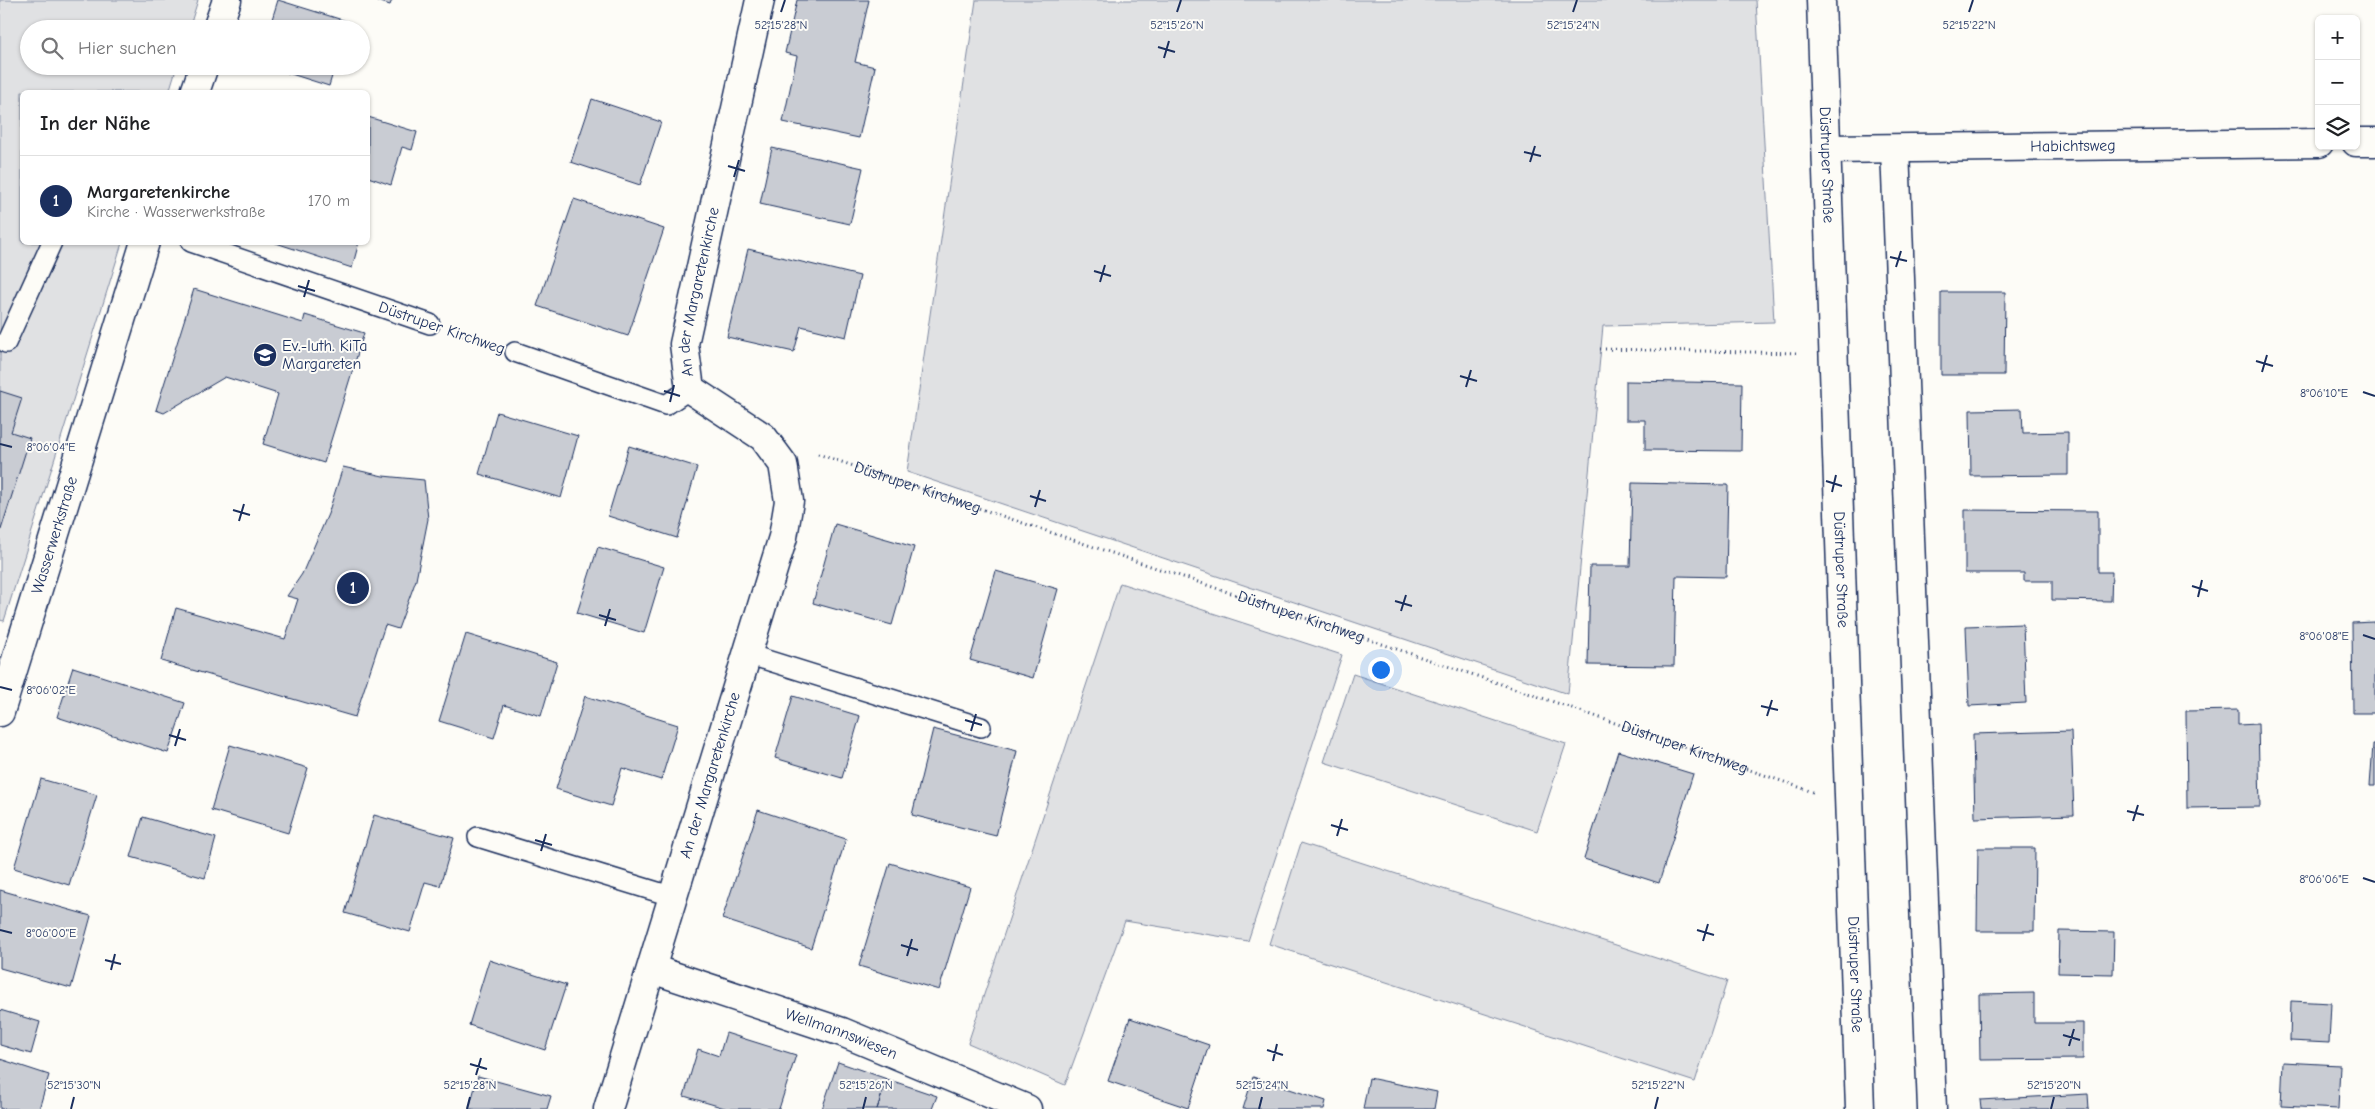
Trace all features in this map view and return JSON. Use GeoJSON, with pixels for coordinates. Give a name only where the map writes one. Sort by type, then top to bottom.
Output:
{"type":"FeatureCollection","features":[{"type":"Feature","properties":{"kind":"street"},"geometry":{"type":"LineString","coordinates":[[220,20],[226,0]]}},
{"type":"Feature","properties":{"kind":"street","name":"An der Margaretenkirche"},"geometry":{"type":"LineString","coordinates":[[608,1109],[783,537],[789,501],[783,464],[763,437],[690,388],[684,344],[760,0]]}},
{"type":"Feature","properties":{"kind":"street","name":"Düstruper Straße"},"geometry":{"type":"LineString","coordinates":[[1821,0],[1835,354],[1848,794],[1860,1109]]}},
{"type":"Feature","properties":{"kind":"street"},"geometry":{"type":"LineString","coordinates":[[196,90],[201,75]]}},
{"type":"Feature","properties":{"kind":"street"},"geometry":{"type":"LineString","coordinates":[[2360,142],[2375,142]]}},
{"type":"Feature","properties":{"kind":"street","name":"Habichtsweg"},"geometry":{"type":"LineString","coordinates":[[1827,149],[2315,143]]}},
{"type":"Feature","properties":{"kind":"street"},"geometry":{"type":"LineString","coordinates":[[1895,149],[1932,1109]]}},
{"type":"Feature","properties":{"kind":"street","name":"Wasserwerkstraße"},"geometry":{"type":"LineString","coordinates":[[0,712],[144,245]]}},
{"type":"Feature","properties":{"kind":"street","name":"Wellmannswiesen"},"geometry":{"type":"LineString","coordinates":[[652,969],[842,1032],[987,1101],[1027,1109]]}},
{"type":"Feature","properties":{"kind":"lane"},"geometry":{"type":"LineString","coordinates":[[6,344],[51,245]]}},
{"type":"Feature","properties":{"kind":"lane","name":"Düstruper Kirchweg"},"geometry":{"type":"LineString","coordinates":[[200,245],[430,324]]}},
{"type":"Feature","properties":{"kind":"lane","name":"Düstruper Kirchweg"},"geometry":{"type":"LineString","coordinates":[[515,352],[666,405],[690,388]]}},
{"type":"Feature","properties":{"kind":"lane"},"geometry":{"type":"LineString","coordinates":[[747,654],[981,727]]}},
{"type":"Feature","properties":{"kind":"lane"},"geometry":{"type":"LineString","coordinates":[[478,837],[674,897]]}},
{"type":"Feature","properties":{"kind":"path","name":"Düstruper Kirchweg"},"geometry":{"type":"LineString","coordinates":[[430,324],[515,352]]}},
{"type":"Feature","properties":{"kind":"path"},"geometry":{"type":"LineString","coordinates":[[1600,349],[1835,354]]}},
{"type":"Feature","properties":{"kind":"path","name":"Düstruper Kirchweg"},"geometry":{"type":"LineString","coordinates":[[783,464],[816,453],[1566,706],[1813,792],[1848,794]]}},
{"type":"Feature","properties":{"kind":"shaded area"},"geometry":{"type":"Polygon","coordinates":[[[0,0],[198,0],[192,20],[20,20],[20,75],[174,75],[170,90],[20,90],[20,245],[121,245],[4,621],[0,620],[0,0]]]}},
{"type":"Feature","properties":{"kind":"shaded area"},"geometry":{"type":"Polygon","coordinates":[[[976,0],[1756,0],[1774,322],[1603,326],[1568,694],[907,472],[976,0]]]}},
{"type":"Feature","properties":{"kind":"shaded area"},"geometry":{"type":"Polygon","coordinates":[[[1120,583],[1342,655],[1248,941],[1125,921],[1065,1085],[968,1043],[1120,583]]]}},
{"type":"Feature","properties":{"kind":"shaded area"},"geometry":{"type":"Polygon","coordinates":[[[1353,674],[1566,744],[1537,831],[1324,762],[1353,674]]]}},
{"type":"Feature","properties":{"kind":"shaded area"},"geometry":{"type":"Polygon","coordinates":[[[1301,843],[1727,981],[1695,1082],[1269,944],[1301,843]]]}},
{"type":"Feature","properties":{"kind":"building"},"geometry":{"type":"Polygon","coordinates":[[[278,0],[343,20],[272,20],[278,0]]]}},
{"type":"Feature","properties":{"kind":"building"},"geometry":{"type":"Polygon","coordinates":[[[374,0],[392,0],[390,5],[374,0]]]}},
{"type":"Feature","properties":{"kind":"building"},"geometry":{"type":"Polygon","coordinates":[[[797,0],[869,0],[855,62],[875,67],[859,138],[783,122],[797,56],[785,53],[797,0]]]}},
{"type":"Feature","properties":{"kind":"building"},"geometry":{"type":"Polygon","coordinates":[[[294,75],[332,75],[329,86],[294,75]]]}},
{"type":"Feature","properties":{"kind":"building"},"geometry":{"type":"Polygon","coordinates":[[[592,99],[661,122],[640,185],[571,162],[592,99]]]}},
{"type":"Feature","properties":{"kind":"building"},"geometry":{"type":"Polygon","coordinates":[[[370,118],[417,132],[412,150],[402,147],[391,185],[370,178],[370,118]]]}},
{"type":"Feature","properties":{"kind":"building"},"geometry":{"type":"Polygon","coordinates":[[[772,148],[863,168],[850,224],[760,204],[772,148]]]}},
{"type":"Feature","properties":{"kind":"building"},"geometry":{"type":"Polygon","coordinates":[[[574,199],[664,229],[628,336],[537,306],[574,199]]]}},
{"type":"Feature","properties":{"kind":"building"},"geometry":{"type":"Polygon","coordinates":[[[282,245],[358,245],[352,268],[282,245]]]}},
{"type":"Feature","properties":{"kind":"building"},"geometry":{"type":"Polygon","coordinates":[[[748,249],[860,276],[846,337],[801,326],[794,352],[727,337],[748,249]]]}},
{"type":"Feature","properties":{"kind":"building","name":"Ev.-luth. KiTa Margareten"},"geometry":{"type":"Polygon","coordinates":[[[194,289],[303,323],[305,315],[364,333],[324,463],[263,444],[278,394],[225,377],[164,413],[156,410],[194,289]]]}},
{"type":"Feature","properties":{"kind":"building"},"geometry":{"type":"Polygon","coordinates":[[[1941,292],[2005,292],[2004,375],[1941,375],[1941,292]]]}},
{"type":"Feature","properties":{"kind":"building"},"geometry":{"type":"Polygon","coordinates":[[[1626,381],[1742,383],[1741,451],[1645,450],[1645,420],[1626,420],[1626,381]]]}},
{"type":"Feature","properties":{"kind":"building"},"geometry":{"type":"Polygon","coordinates":[[[0,391],[22,398],[11,432],[30,438],[0,533],[0,391]]]}},
{"type":"Feature","properties":{"kind":"building"},"geometry":{"type":"Polygon","coordinates":[[[2022,409],[2023,433],[2068,432],[2068,475],[1971,476],[1970,410],[2022,409]]]}},
{"type":"Feature","properties":{"kind":"building"},"geometry":{"type":"Polygon","coordinates":[[[497,412],[578,436],[561,498],[479,474],[497,412]]]}},
{"type":"Feature","properties":{"kind":"building"},"geometry":{"type":"Polygon","coordinates":[[[629,446],[697,467],[677,538],[608,516],[629,446]]]}},
{"type":"Feature","properties":{"kind":"building"},"geometry":{"type":"Polygon","coordinates":[[[343,467],[383,476],[424,480],[428,519],[416,580],[398,629],[385,625],[355,717],[161,661],[176,608],[285,639],[298,599],[287,596],[302,574],[328,514],[343,467]]]}},
{"type":"Feature","properties":{"kind":"building"},"geometry":{"type":"Polygon","coordinates":[[[1632,483],[1728,485],[1726,577],[1676,576],[1674,666],[1588,665],[1590,566],[1630,566],[1632,483]]]}},
{"type":"Feature","properties":{"kind":"building"},"geometry":{"type":"Polygon","coordinates":[[[1965,510],[2098,511],[2098,572],[2112,572],[2111,601],[2052,600],[2052,581],[2024,581],[2024,573],[1965,573],[1965,510]]]}},
{"type":"Feature","properties":{"kind":"building"},"geometry":{"type":"Polygon","coordinates":[[[835,524],[914,547],[892,625],[813,603],[835,524]]]}},
{"type":"Feature","properties":{"kind":"building"},"geometry":{"type":"Polygon","coordinates":[[[598,547],[664,567],[644,633],[577,613],[598,547]]]}},
{"type":"Feature","properties":{"kind":"building"},"geometry":{"type":"Polygon","coordinates":[[[996,571],[1058,589],[1033,678],[970,660],[996,571]]]}},
{"type":"Feature","properties":{"kind":"building"},"geometry":{"type":"Polygon","coordinates":[[[2375,622],[2375,713],[2353,713],[2352,623],[2375,622]]]}},
{"type":"Feature","properties":{"kind":"building"},"geometry":{"type":"Polygon","coordinates":[[[2023,624],[2026,703],[1969,706],[1966,626],[2023,624]]]}},
{"type":"Feature","properties":{"kind":"building"},"geometry":{"type":"Polygon","coordinates":[[[466,634],[557,662],[541,716],[504,705],[494,738],[439,721],[466,634]]]}},
{"type":"Feature","properties":{"kind":"building"},"geometry":{"type":"Polygon","coordinates":[[[73,667],[185,703],[168,753],[57,717],[73,667]]]}},
{"type":"Feature","properties":{"kind":"building"},"geometry":{"type":"Polygon","coordinates":[[[585,696],[678,725],[661,780],[622,768],[611,806],[556,789],[585,696]]]}},
{"type":"Feature","properties":{"kind":"building"},"geometry":{"type":"Polygon","coordinates":[[[793,696],[860,716],[842,778],[775,758],[793,696]]]}},
{"type":"Feature","properties":{"kind":"building"},"geometry":{"type":"Polygon","coordinates":[[[2238,710],[2238,725],[2258,724],[2260,807],[2187,808],[2186,711],[2238,710]]]}},
{"type":"Feature","properties":{"kind":"building"},"geometry":{"type":"Polygon","coordinates":[[[933,729],[1017,751],[996,836],[912,815],[933,729]]]}},
{"type":"Feature","properties":{"kind":"building"},"geometry":{"type":"Polygon","coordinates":[[[2071,731],[2074,815],[1975,818],[1973,734],[2071,731]]]}},
{"type":"Feature","properties":{"kind":"building"},"geometry":{"type":"Polygon","coordinates":[[[230,745],[308,768],[288,833],[211,810],[230,745]]]}},
{"type":"Feature","properties":{"kind":"building"},"geometry":{"type":"Polygon","coordinates":[[[2373,745],[2375,745],[2375,786],[2370,786],[2373,745]]]}},
{"type":"Feature","properties":{"kind":"building"},"geometry":{"type":"Polygon","coordinates":[[[1618,751],[1693,774],[1659,883],[1584,859],[1618,751]]]}},
{"type":"Feature","properties":{"kind":"building"},"geometry":{"type":"Polygon","coordinates":[[[41,779],[97,795],[69,885],[14,868],[41,779]]]}},
{"type":"Feature","properties":{"kind":"building"},"geometry":{"type":"Polygon","coordinates":[[[758,810],[846,839],[811,948],[722,919],[758,810]]]}},
{"type":"Feature","properties":{"kind":"building"},"geometry":{"type":"Polygon","coordinates":[[[374,815],[454,838],[440,886],[425,882],[410,932],[345,913],[374,815]]]}},
{"type":"Feature","properties":{"kind":"building"},"geometry":{"type":"Polygon","coordinates":[[[143,817],[216,838],[205,878],[131,857],[143,817]]]}},
{"type":"Feature","properties":{"kind":"building"},"geometry":{"type":"Polygon","coordinates":[[[1978,848],[2035,848],[2034,931],[1977,931],[1978,848]]]}},
{"type":"Feature","properties":{"kind":"building"},"geometry":{"type":"Polygon","coordinates":[[[890,863],[970,887],[939,990],[859,966],[890,863]]]}},
{"type":"Feature","properties":{"kind":"building"},"geometry":{"type":"Polygon","coordinates":[[[0,890],[91,916],[71,988],[0,968],[0,890]]]}},
{"type":"Feature","properties":{"kind":"building"},"geometry":{"type":"Polygon","coordinates":[[[2059,931],[2114,932],[2113,974],[2058,973],[2059,931]]]}},
{"type":"Feature","properties":{"kind":"building"},"geometry":{"type":"Polygon","coordinates":[[[489,960],[566,985],[545,1050],[469,1025],[489,960]]]}},
{"type":"Feature","properties":{"kind":"building"},"geometry":{"type":"Polygon","coordinates":[[[2034,993],[2034,1023],[2083,1023],[2083,1059],[1980,1060],[1979,994],[2034,993]]]}},
{"type":"Feature","properties":{"kind":"building"},"geometry":{"type":"Polygon","coordinates":[[[2291,1001],[2331,1003],[2329,1043],[2290,1041],[2291,1001]]]}},
{"type":"Feature","properties":{"kind":"building"},"geometry":{"type":"Polygon","coordinates":[[[0,1010],[40,1022],[31,1054],[0,1045],[0,1010]]]}},
{"type":"Feature","properties":{"kind":"building"},"geometry":{"type":"Polygon","coordinates":[[[1130,1018],[1209,1045],[1188,1108],[1108,1081],[1130,1018]]]}},
{"type":"Feature","properties":{"kind":"building"},"geometry":{"type":"Polygon","coordinates":[[[726,1033],[796,1055],[779,1109],[728,1109],[684,1096],[698,1049],[719,1056],[726,1033]]]}},
{"type":"Feature","properties":{"kind":"building"},"geometry":{"type":"Polygon","coordinates":[[[0,1059],[49,1075],[39,1109],[0,1109],[0,1059]]]}},
{"type":"Feature","properties":{"kind":"building"},"geometry":{"type":"Polygon","coordinates":[[[838,1062],[887,1079],[877,1109],[822,1109],[838,1062]]]}},
{"type":"Feature","properties":{"kind":"building"},"geometry":{"type":"Polygon","coordinates":[[[2283,1062],[2340,1065],[2338,1109],[2281,1106],[2283,1062]]]}},
{"type":"Feature","properties":{"kind":"building"},"geometry":{"type":"Polygon","coordinates":[[[478,1076],[551,1096],[547,1109],[469,1109],[478,1076]]]}},
{"type":"Feature","properties":{"kind":"building"},"geometry":{"type":"Polygon","coordinates":[[[1253,1077],[1326,1101],[1324,1109],[1243,1109],[1253,1077]]]}},
{"type":"Feature","properties":{"kind":"building"},"geometry":{"type":"Polygon","coordinates":[[[1369,1078],[1437,1092],[1434,1109],[1363,1109],[1369,1078]]]}},
{"type":"Feature","properties":{"kind":"building"},"geometry":{"type":"Polygon","coordinates":[[[887,1079],[937,1096],[932,1109],[877,1109],[887,1079]]]}},
{"type":"Feature","properties":{"kind":"building"},"geometry":{"type":"Polygon","coordinates":[[[2088,1094],[2089,1109],[1981,1109],[1980,1100],[2088,1094]]]}},
{"type":"Feature","properties":{"kind":"place","name":"Ev.-luth. KiTa Margareten"},"geometry":{"type":"Point","coordinates":[265,355]}},
{"type":"Feature","properties":{"kind":"place","name":"Margaretenkirche"},"geometry":{"type":"Point","coordinates":[353,588]}}]}
